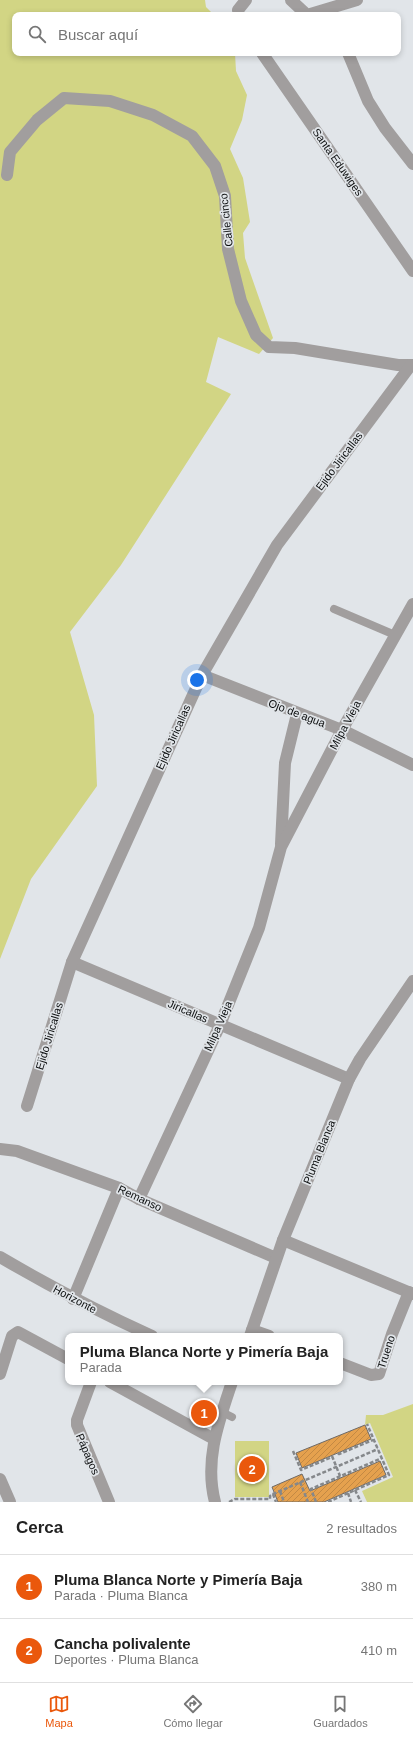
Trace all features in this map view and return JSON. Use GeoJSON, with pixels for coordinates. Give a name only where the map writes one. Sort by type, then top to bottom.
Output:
{"type":"FeatureCollection","features":[{"type":"Feature","properties":{"kind":"street"},"geometry":{"type":"LineString","coordinates":[[238,12],[238,10],[246,0]]}},
{"type":"Feature","properties":{"kind":"street"},"geometry":{"type":"LineString","coordinates":[[291,0],[304,12]]}},
{"type":"Feature","properties":{"kind":"street"},"geometry":{"type":"LineString","coordinates":[[331,11],[357,0]]}},
{"type":"Feature","properties":{"kind":"street","name":"Santa Eduwiges"},"geometry":{"type":"LineString","coordinates":[[264,56],[413,271]]}},
{"type":"Feature","properties":{"kind":"street"},"geometry":{"type":"LineString","coordinates":[[349,56],[368,101],[385,128],[413,164]]}},
{"type":"Feature","properties":{"kind":"street","name":"Calle cinco"},"geometry":{"type":"LineString","coordinates":[[7,175],[10,152],[37,120],[64,98],[110,101],[153,115],[192,136],[215,166],[225,196],[228,249],[241,301],[256,334],[260,339],[269,347],[295,348],[398,365],[412,365]]}},
{"type":"Feature","properties":{"kind":"street","name":"Ejido Jiricallas"},"geometry":{"type":"LineString","coordinates":[[27,1106],[72,962],[202,675],[277,545],[412,365]]}},
{"type":"Feature","properties":{"kind":"street","name":"Milpa Vieja"},"geometry":{"type":"LineString","coordinates":[[280,847],[342,730],[413,604]]}},
{"type":"Feature","properties":{"kind":"street","name":"Ojo de agua"},"geometry":{"type":"LineString","coordinates":[[202,675],[297,714],[342,730],[413,764]]}},
{"type":"Feature","properties":{"kind":"street","name":"Milpa Vieja"},"geometry":{"type":"LineString","coordinates":[[139,1199],[220,1025],[259,928],[280,847],[285,763],[297,714]]}},
{"type":"Feature","properties":{"kind":"street","name":"Jiricallas"},"geometry":{"type":"LineString","coordinates":[[72,962],[349,1079]]}},
{"type":"Feature","properties":{"kind":"street","name":"Pluma Blanca"},"geometry":{"type":"LineString","coordinates":[[251,1333],[276,1258],[349,1079],[360,1059],[413,981]]}},
{"type":"Feature","properties":{"kind":"street","name":"Remanso"},"geometry":{"type":"LineString","coordinates":[[0,1149],[17,1151],[119,1188],[139,1199],[276,1258]]}},
{"type":"Feature","properties":{"kind":"street"},"geometry":{"type":"LineString","coordinates":[[73,1299],[119,1188]]}},
{"type":"Feature","properties":{"kind":"street"},"geometry":{"type":"LineString","coordinates":[[283,1240],[411,1293]]}},
{"type":"Feature","properties":{"kind":"street","name":"Horizonte"},"geometry":{"type":"LineString","coordinates":[[0,1257],[73,1299],[146,1333]]}},
{"type":"Feature","properties":{"kind":"street","name":"Trueno"},"geometry":{"type":"LineString","coordinates":[[343,1364],[371,1375],[375,1376],[379,1374],[392,1334],[411,1293]]}},
{"type":"Feature","properties":{"kind":"street"},"geometry":{"type":"LineString","coordinates":[[0,1374],[12,1336],[18,1332],[65,1357]]}},
{"type":"Feature","properties":{"kind":"street","name":"Pápagos"},"geometry":{"type":"LineString","coordinates":[[90,1385],[77,1425],[109,1502]]}},
{"type":"Feature","properties":{"kind":"street"},"geometry":{"type":"LineString","coordinates":[[115,1385],[214,1439]]}},
{"type":"Feature","properties":{"kind":"street"},"geometry":{"type":"LineString","coordinates":[[215,1502],[211,1489],[210,1472],[214,1439],[227,1414],[232,1385]]}},
{"type":"Feature","properties":{"kind":"street"},"geometry":{"type":"LineString","coordinates":[[0,1479],[10,1502]]}},
{"type":"Feature","properties":{"kind":"lane"},"geometry":{"type":"LineString","coordinates":[[334,609],[395,635]]}},
{"type":"Feature","properties":{"kind":"path"},"geometry":{"type":"LineString","coordinates":[[328,1502],[389,1475],[367,1424]]}},
{"type":"Feature","properties":{"kind":"path"},"geometry":{"type":"LineString","coordinates":[[338,1453],[339,1454],[373,1440]]}},
{"type":"Feature","properties":{"kind":"path"},"geometry":{"type":"LineString","coordinates":[[229,1502],[235,1499],[270,1499],[270,1496],[273,1494],[378,1449]]}},
{"type":"Feature","properties":{"kind":"path"},"geometry":{"type":"LineString","coordinates":[[294,1451],[301,1470],[332,1456],[340,1476]]}},
{"type":"Feature","properties":{"kind":"path"},"geometry":{"type":"LineString","coordinates":[[316,1502],[311,1489],[382,1458]]}},
{"type":"Feature","properties":{"kind":"path"},"geometry":{"type":"LineString","coordinates":[[300,1482],[308,1502]]}},
{"type":"Feature","properties":{"kind":"path"},"geometry":{"type":"LineString","coordinates":[[355,1489],[361,1502]]}},
{"type":"Feature","properties":{"kind":"path"},"geometry":{"type":"LineString","coordinates":[[280,1491],[284,1502]]}},
{"type":"Feature","properties":{"kind":"path"},"geometry":{"type":"LineString","coordinates":[[348,1493],[351,1502]]}},
{"type":"Feature","properties":{"kind":"path"},"geometry":{"type":"LineString","coordinates":[[272,1502],[276,1501],[273,1494]]}},
{"type":"Feature","properties":{"kind":"green space"},"geometry":{"type":"Polygon","coordinates":[[[0,0],[205,0],[206,7],[211,12],[12,12],[12,56],[235,56],[236,71],[247,95],[242,120],[230,149],[243,178],[250,222],[243,233],[245,258],[273,338],[259,354],[218,337],[206,382],[231,394],[121,565],[70,632],[94,715],[97,786],[31,879],[0,959],[0,0]]]}},
{"type":"Feature","properties":{"kind":"green space"},"geometry":{"type":"Polygon","coordinates":[[[413,1404],[413,1502],[367,1502],[362,1491],[393,1477],[370,1423],[365,1425],[366,1415],[383,1415],[413,1404]]]}},
{"type":"Feature","properties":{"kind":"green space"},"geometry":{"type":"Polygon","coordinates":[[[235,1441],[269,1441],[269,1497],[235,1497],[235,1441]]]}},
{"type":"Feature","properties":{"kind":"building"},"geometry":{"type":"Polygon","coordinates":[[[365,1425],[371,1439],[302,1468],[296,1453],[365,1425]]]}},
{"type":"Feature","properties":{"kind":"building"},"geometry":{"type":"Polygon","coordinates":[[[380,1461],[386,1475],[324,1502],[278,1502],[272,1487],[302,1474],[310,1491],[380,1461]]]}},
{"type":"Feature","properties":{"kind":"place","name":"Pluma Blanca Norte y Pimería Baja"},"geometry":{"type":"Point","coordinates":[204,1413]}},
{"type":"Feature","properties":{"kind":"place","name":"Cancha polivalente"},"geometry":{"type":"Point","coordinates":[252,1469]}}]}
